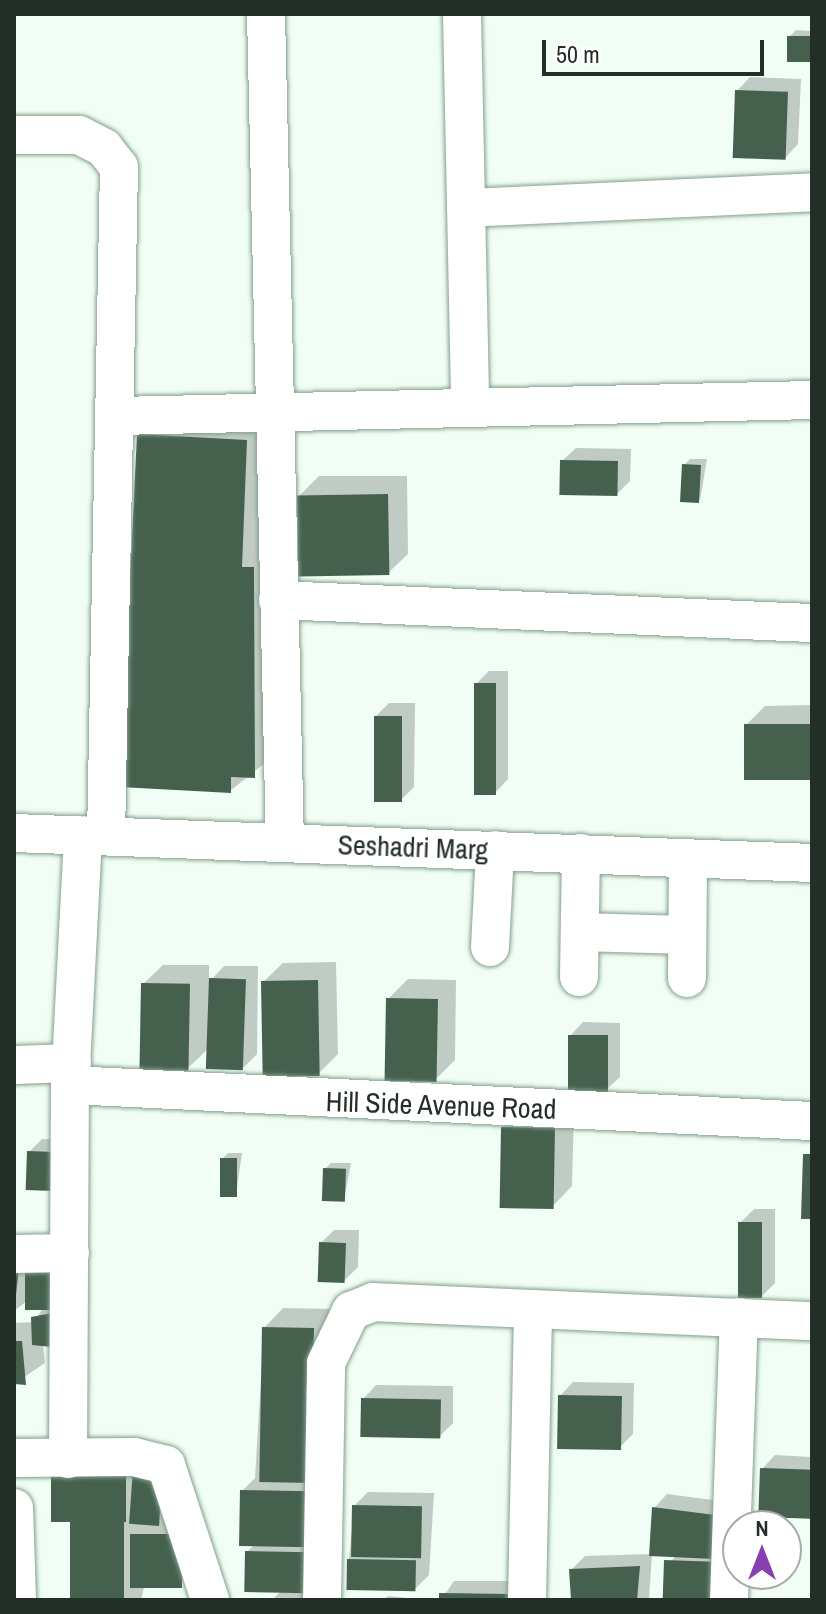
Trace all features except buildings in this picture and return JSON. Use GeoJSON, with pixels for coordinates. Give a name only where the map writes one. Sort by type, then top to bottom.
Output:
{"type":"FeatureCollection","features":[{"type":"Feature","properties":{"kind":"street"},"geometry":{"type":"LineString","coordinates":[[266,14],[285,843]]}},
{"type":"Feature","properties":{"kind":"street"},"geometry":{"type":"LineString","coordinates":[[462,14],[470,408]]}},
{"type":"Feature","properties":{"kind":"street"},"geometry":{"type":"LineString","coordinates":[[14,135],[79,135],[104,148],[119,167],[118,416],[94,836],[71,1074],[68,1459]]}},
{"type":"Feature","properties":{"kind":"street"},"geometry":{"type":"LineString","coordinates":[[466,208],[812,192]]}},
{"type":"Feature","properties":{"kind":"street"},"geometry":{"type":"LineString","coordinates":[[118,416],[812,400]]}},
{"type":"Feature","properties":{"kind":"street"},"geometry":{"type":"LineString","coordinates":[[278,600],[812,623]]}},
{"type":"Feature","properties":{"kind":"street","name":"Seshadri Marg"},"geometry":{"type":"LineString","coordinates":[[14,833],[812,863]]}},
{"type":"Feature","properties":{"kind":"street"},"geometry":{"type":"LineString","coordinates":[[490,947],[495,850]]}},
{"type":"Feature","properties":{"kind":"street"},"geometry":{"type":"LineString","coordinates":[[579,977],[581,853]]}},
{"type":"Feature","properties":{"kind":"street"},"geometry":{"type":"LineString","coordinates":[[687,978],[688,858]]}},
{"type":"Feature","properties":{"kind":"street"},"geometry":{"type":"LineString","coordinates":[[580,932],[687,935]]}},
{"type":"Feature","properties":{"kind":"street","name":"Hill Side Avenue Road"},"geometry":{"type":"LineString","coordinates":[[14,1065],[71,1074],[812,1121]]}},
{"type":"Feature","properties":{"kind":"street"},"geometry":{"type":"LineString","coordinates":[[14,1254],[70,1253]]}},
{"type":"Feature","properties":{"kind":"street"},"geometry":{"type":"LineString","coordinates":[[322,1600],[326,1363],[335,1331],[351,1311],[373,1302],[812,1321]]}},
{"type":"Feature","properties":{"kind":"street"},"geometry":{"type":"LineString","coordinates":[[527,1600],[533,1309]]}},
{"type":"Feature","properties":{"kind":"street"},"geometry":{"type":"LineString","coordinates":[[729,1600],[739,1317]]}},
{"type":"Feature","properties":{"kind":"street"},"geometry":{"type":"LineString","coordinates":[[14,1458],[134,1457],[166,1465],[210,1600]]}},
{"type":"Feature","properties":{"kind":"street"},"geometry":{"type":"LineString","coordinates":[[14,1508],[17,1600]]}}]}
